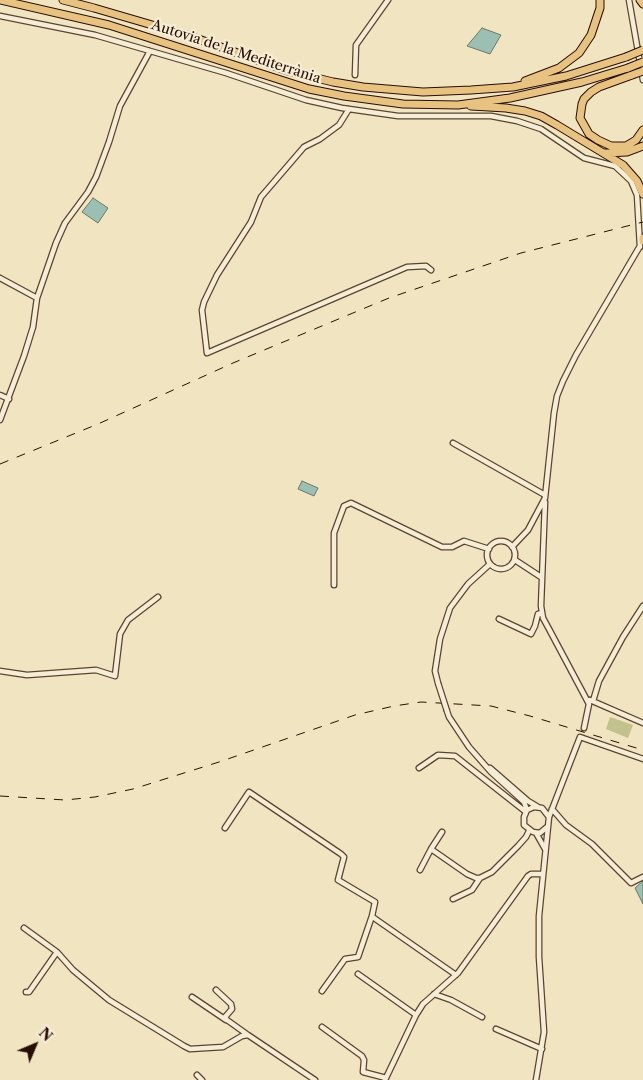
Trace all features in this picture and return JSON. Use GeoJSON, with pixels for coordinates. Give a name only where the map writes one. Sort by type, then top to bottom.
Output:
{"type":"FeatureCollection","features":[{"type":"Feature","properties":{"kind":"highway","name":"Autovia de la Mediterrània"},"geometry":{"type":"LineString","coordinates":[[0,0],[109,25],[309,89],[403,104],[458,105],[510,98],[630,71],[643,62]]}},
{"type":"Feature","properties":{"kind":"highway","name":"Autovia de la Mediterrània"},"geometry":{"type":"LineString","coordinates":[[63,0],[155,25],[288,71],[363,87],[423,92],[513,87],[566,76],[643,50]]}},
{"type":"Feature","properties":{"kind":"highway"},"geometry":{"type":"LineString","coordinates":[[513,87],[559,68],[579,53],[591,35],[600,8],[600,0]]}},
{"type":"Feature","properties":{"kind":"highway"},"geometry":{"type":"LineString","coordinates":[[640,0],[643,4]]}},
{"type":"Feature","properties":{"kind":"highway"},"geometry":{"type":"LineString","coordinates":[[643,71],[630,71],[591,92],[584,99],[580,118],[589,134],[611,146],[626,146],[636,140],[643,130]]}},
{"type":"Feature","properties":{"kind":"highway"},"geometry":{"type":"LineString","coordinates":[[458,105],[524,111],[557,125],[623,165],[632,174],[643,194]]}},
{"type":"Feature","properties":{"kind":"highway"},"geometry":{"type":"LineString","coordinates":[[605,153],[627,152],[643,146]]}},
{"type":"Feature","properties":{"kind":"street"},"geometry":{"type":"LineString","coordinates":[[355,75],[356,45],[388,0]]}},
{"type":"Feature","properties":{"kind":"street"},"geometry":{"type":"LineString","coordinates":[[628,0],[643,80]]}},
{"type":"Feature","properties":{"kind":"street"},"geometry":{"type":"LineString","coordinates":[[0,16],[95,35],[226,73],[306,100],[349,109],[398,116],[490,116],[517,121],[541,129],[584,158],[615,166],[632,181],[638,195],[642,241],[576,355],[557,396],[545,496],[540,606],[549,629],[587,698],[589,704],[584,728]]}},
{"type":"Feature","properties":{"kind":"street"},"geometry":{"type":"LineString","coordinates":[[0,420],[24,356],[33,327],[38,298],[56,243],[65,223],[88,192],[96,177],[120,106],[150,51]]}},
{"type":"Feature","properties":{"kind":"street"},"geometry":{"type":"LineString","coordinates":[[349,109],[340,126],[304,147],[261,197],[251,222],[217,275],[204,302],[202,310],[207,353],[407,267],[426,266],[431,270]]}},
{"type":"Feature","properties":{"kind":"street"},"geometry":{"type":"LineString","coordinates":[[0,278],[38,298]]}},
{"type":"Feature","properties":{"kind":"street"},"geometry":{"type":"LineString","coordinates":[[0,395],[9,399]]}},
{"type":"Feature","properties":{"kind":"street"},"geometry":{"type":"LineString","coordinates":[[453,443],[545,496]]}},
{"type":"Feature","properties":{"kind":"street"},"geometry":{"type":"LineString","coordinates":[[512,546],[528,530],[545,496]]}},
{"type":"Feature","properties":{"kind":"street"},"geometry":{"type":"LineString","coordinates":[[334,585],[334,534],[344,506],[350,503],[442,547],[452,546],[464,541],[489,549]]}},
{"type":"Feature","properties":{"kind":"street"},"geometry":{"type":"LineString","coordinates":[[499,541],[509,543],[512,546],[515,551],[515,560],[510,567],[497,569],[490,564],[487,555],[489,549],[495,543],[499,541]]}},
{"type":"Feature","properties":{"kind":"street"},"geometry":{"type":"LineString","coordinates":[[515,560],[541,576]]}},
{"type":"Feature","properties":{"kind":"street"},"geometry":{"type":"LineString","coordinates":[[490,564],[468,584],[450,608],[440,639],[435,671],[449,717],[469,747],[524,802],[527,811],[523,821],[529,831],[536,833],[543,831],[548,826]]}},
{"type":"Feature","properties":{"kind":"street"},"geometry":{"type":"LineString","coordinates":[[0,671],[27,675],[96,670],[115,676],[120,634],[128,620],[158,597]]}},
{"type":"Feature","properties":{"kind":"street"},"geometry":{"type":"LineString","coordinates":[[593,701],[599,681],[622,637],[643,606]]}},
{"type":"Feature","properties":{"kind":"street"},"geometry":{"type":"LineString","coordinates":[[499,619],[530,634],[535,626],[538,614],[542,613]]}},
{"type":"Feature","properties":{"kind":"street"},"geometry":{"type":"LineString","coordinates":[[587,698],[643,723]]}},
{"type":"Feature","properties":{"kind":"street"},"geometry":{"type":"LineString","coordinates":[[536,1080],[544,1032],[539,957],[539,916],[549,816],[580,737],[643,759]]}},
{"type":"Feature","properties":{"kind":"street"},"geometry":{"type":"LineString","coordinates":[[419,768],[438,755],[455,756],[527,811]]}},
{"type":"Feature","properties":{"kind":"street"},"geometry":{"type":"LineString","coordinates":[[486,766],[494,770],[528,801],[545,810],[549,816]]}},
{"type":"Feature","properties":{"kind":"street"},"geometry":{"type":"LineString","coordinates":[[225,828],[249,792],[341,854],[344,857],[338,880],[375,902],[358,957],[345,959],[322,992]]}},
{"type":"Feature","properties":{"kind":"street"},"geometry":{"type":"LineString","coordinates":[[527,811],[538,807]]}},
{"type":"Feature","properties":{"kind":"street"},"geometry":{"type":"LineString","coordinates":[[552,809],[566,825],[592,844],[631,883],[643,877]]}},
{"type":"Feature","properties":{"kind":"street"},"geometry":{"type":"LineString","coordinates":[[453,899],[472,890],[480,878],[492,872],[526,838],[529,831]]}},
{"type":"Feature","properties":{"kind":"street"},"geometry":{"type":"LineString","coordinates":[[420,870],[442,832]]}},
{"type":"Feature","properties":{"kind":"street"},"geometry":{"type":"LineString","coordinates":[[536,833],[546,850]]}},
{"type":"Feature","properties":{"kind":"street"},"geometry":{"type":"LineString","coordinates":[[431,849],[467,874],[480,878]]}},
{"type":"Feature","properties":{"kind":"street"},"geometry":{"type":"LineString","coordinates":[[322,1027],[362,1056],[364,1060],[363,1072],[386,1079],[416,1015],[424,1004],[456,975],[528,876],[531,874],[543,874]]}},
{"type":"Feature","properties":{"kind":"street"},"geometry":{"type":"LineString","coordinates":[[372,916],[456,975]]}},
{"type":"Feature","properties":{"kind":"street"},"geometry":{"type":"LineString","coordinates":[[24,928],[57,952],[73,970],[109,1000],[190,1049],[223,1047],[242,1036],[248,1035]]}},
{"type":"Feature","properties":{"kind":"street"},"geometry":{"type":"LineString","coordinates":[[26,992],[29,992],[57,952]]}},
{"type":"Feature","properties":{"kind":"street"},"geometry":{"type":"LineString","coordinates":[[358,974],[416,1015]]}},
{"type":"Feature","properties":{"kind":"street"},"geometry":{"type":"LineString","coordinates":[[216,990],[231,1004],[232,1009],[225,1017],[227,1020]]}},
{"type":"Feature","properties":{"kind":"street"},"geometry":{"type":"LineString","coordinates":[[434,994],[451,1000],[482,1017]]}},
{"type":"Feature","properties":{"kind":"street"},"geometry":{"type":"LineString","coordinates":[[192,997],[315,1080]]}},
{"type":"Feature","properties":{"kind":"street"},"geometry":{"type":"LineString","coordinates":[[496,1029],[542,1049]]}},
{"type":"Feature","properties":{"kind":"street"},"geometry":{"type":"LineString","coordinates":[[197,1076],[202,1080]]}},
{"type":"Feature","properties":{"kind":"green space"},"geometry":{"type":"Polygon","coordinates":[[[610,717],[633,725],[628,738],[606,729],[610,717]]]}},
{"type":"Feature","properties":{"kind":"water"},"geometry":{"type":"Polygon","coordinates":[[[482,28],[501,35],[490,54],[467,46],[482,28]]]}},
{"type":"Feature","properties":{"kind":"water"},"geometry":{"type":"Polygon","coordinates":[[[93,198],[108,208],[98,223],[82,212],[93,198]]]}},
{"type":"Feature","properties":{"kind":"water"},"geometry":{"type":"Polygon","coordinates":[[[302,481],[318,488],[314,496],[298,489],[302,481]]]}},
{"type":"Feature","properties":{"kind":"water"},"geometry":{"type":"Polygon","coordinates":[[[643,881],[643,904],[635,888],[643,881]]]}},
{"type":"Feature","properties":{"kind":"railway"},"geometry":{"type":"LineString","coordinates":[[0,464],[98,424],[233,363],[389,298],[521,253],[643,222]]}},
{"type":"Feature","properties":{"kind":"railway"},"geometry":{"type":"LineString","coordinates":[[0,796],[65,800],[95,797],[133,789],[219,762],[355,715],[421,702],[491,706],[643,750]]}}]}
